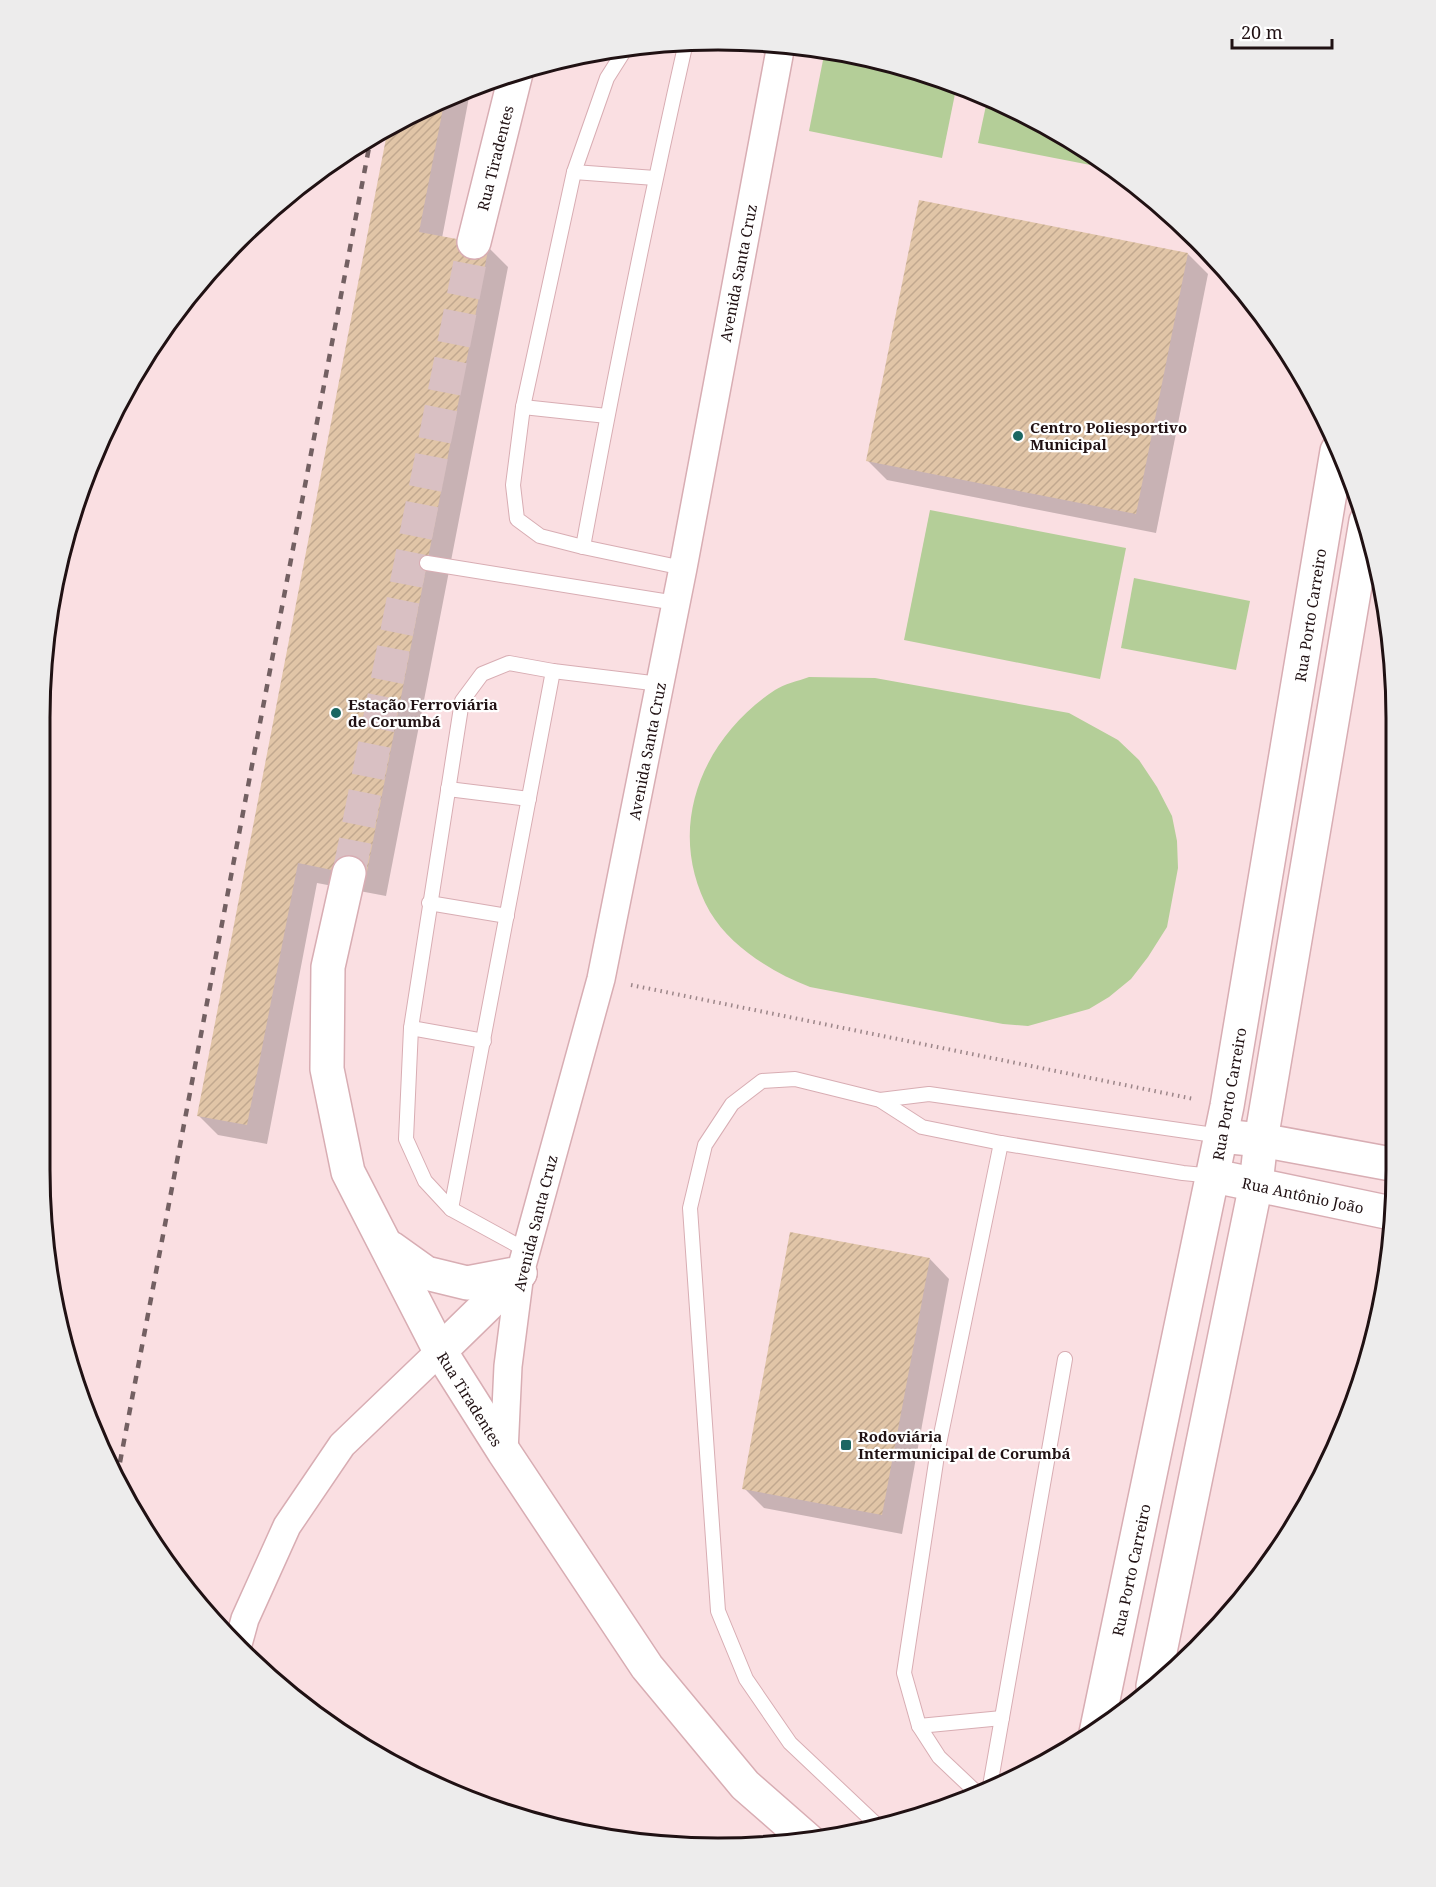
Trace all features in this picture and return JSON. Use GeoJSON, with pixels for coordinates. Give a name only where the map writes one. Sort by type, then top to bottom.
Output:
{"type":"FeatureCollection","features":[{"type":"Feature","properties":{"kind":"main road","name":"Rua Tiradentes"},"geometry":{"type":"LineString","coordinates":[[474,242],[514,82]]}},
{"type":"Feature","properties":{"kind":"main road","name":"Rua Porto Carreiro"},"geometry":{"type":"LineString","coordinates":[[1099,1718],[1214,1176],[1335,461]]}},
{"type":"Feature","properties":{"kind":"main road"},"geometry":{"type":"LineString","coordinates":[[1155,1675],[1256,1184],[1363,540]]}},
{"type":"Feature","properties":{"kind":"main road"},"geometry":{"type":"LineString","coordinates":[[1302,662],[1340,669]]}},
{"type":"Feature","properties":{"kind":"main road","name":"Rua Tiradentes"},"geometry":{"type":"LineString","coordinates":[[350,873],[328,967],[327,1069],[348,1172],[440,1351],[504,1452],[647,1667],[745,1785],[799,1833]]}},
{"type":"Feature","properties":{"kind":"main road"},"geometry":{"type":"LineString","coordinates":[[1224,1121],[1262,1140],[1386,1163]]}},
{"type":"Feature","properties":{"kind":"main road","name":"Rua Antônio João"},"geometry":{"type":"LineString","coordinates":[[1214,1176],[1385,1213]]}},
{"type":"Feature","properties":{"kind":"main road"},"geometry":{"type":"LineString","coordinates":[[385,1243],[426,1273],[466,1283],[523,1261]]}},
{"type":"Feature","properties":{"kind":"main road"},"geometry":{"type":"LineString","coordinates":[[440,1351],[523,1261]]}},
{"type":"Feature","properties":{"kind":"street","name":"Avenida Santa Cruz"},"geometry":{"type":"LineString","coordinates":[[504,1452],[508,1366],[523,1261],[601,979],[683,568],[780,53]]}},
{"type":"Feature","properties":{"kind":"street"},"geometry":{"type":"LineString","coordinates":[[240,1636],[244,1619],[287,1526],[342,1445],[440,1351]]}},
{"type":"Feature","properties":{"kind":"lane"},"geometry":{"type":"LineString","coordinates":[[583,547],[655,178],[684,51]]}},
{"type":"Feature","properties":{"kind":"lane"},"geometry":{"type":"LineString","coordinates":[[620,57],[607,78],[574,172],[522,407],[513,485],[517,519],[540,536],[683,568]]}},
{"type":"Feature","properties":{"kind":"lane"},"geometry":{"type":"LineString","coordinates":[[574,172],[655,178]]}},
{"type":"Feature","properties":{"kind":"lane"},"geometry":{"type":"LineString","coordinates":[[522,407],[607,417]]}},
{"type":"Feature","properties":{"kind":"lane"},"geometry":{"type":"LineString","coordinates":[[427,563],[676,603]]}},
{"type":"Feature","properties":{"kind":"lane"},"geometry":{"type":"LineString","coordinates":[[523,1261],[451,1209],[425,1181],[406,1139],[411,1028],[462,701],[482,674],[509,663],[660,684]]}},
{"type":"Feature","properties":{"kind":"lane"},"geometry":{"type":"LineString","coordinates":[[451,1209],[554,671]]}},
{"type":"Feature","properties":{"kind":"lane"},"geometry":{"type":"LineString","coordinates":[[448,789],[529,799]]}},
{"type":"Feature","properties":{"kind":"lane"},"geometry":{"type":"LineString","coordinates":[[429,903],[507,916]]}},
{"type":"Feature","properties":{"kind":"lane"},"geometry":{"type":"LineString","coordinates":[[411,1028],[483,1041]]}},
{"type":"Feature","properties":{"kind":"lane"},"geometry":{"type":"LineString","coordinates":[[871,1820],[790,1743],[746,1678],[718,1611],[690,1208],[705,1145],[732,1104],[762,1081],[795,1079],[880,1100],[922,1127],[1001,1143],[1214,1176]]}},
{"type":"Feature","properties":{"kind":"lane"},"geometry":{"type":"LineString","coordinates":[[880,1100],[929,1094],[1224,1121]]}},
{"type":"Feature","properties":{"kind":"lane"},"geometry":{"type":"LineString","coordinates":[[972,1788],[939,1757],[919,1726],[904,1673],[938,1449],[1001,1143]]}},
{"type":"Feature","properties":{"kind":"lane"},"geometry":{"type":"LineString","coordinates":[[991,1779],[1065,1359]]}},
{"type":"Feature","properties":{"kind":"lane"},"geometry":{"type":"LineString","coordinates":[[919,1726],[1002,1718]]}},
{"type":"Feature","properties":{"kind":"path"},"geometry":{"type":"LineString","coordinates":[[601,979],[1224,1121]]}},
{"type":"Feature","properties":{"kind":"green space"},"geometry":{"type":"Polygon","coordinates":[[[823,58],[891,72],[955,93],[942,158],[809,131],[823,58]]]}},
{"type":"Feature","properties":{"kind":"green space"},"geometry":{"type":"Polygon","coordinates":[[[986,105],[1052,139],[1094,166],[978,143],[986,105]]]}},
{"type":"Feature","properties":{"kind":"green space"},"geometry":{"type":"Polygon","coordinates":[[[930,510],[1126,548],[1100,679],[904,640],[930,510]]]}},
{"type":"Feature","properties":{"kind":"green space"},"geometry":{"type":"Polygon","coordinates":[[[1134,578],[1250,601],[1236,670],[1121,648],[1134,578]]]}},
{"type":"Feature","properties":{"kind":"green space"},"geometry":{"type":"Polygon","coordinates":[[[809,677],[875,678],[1069,713],[1118,740],[1139,760],[1157,787],[1172,816],[1177,841],[1178,868],[1167,927],[1131,979],[1109,997],[1089,1009],[1028,1026],[1003,1024],[810,987],[768,966],[729,937],[710,912],[697,881],[690,850],[691,819],[697,789],[710,760],[727,734],[749,710],[775,690],[809,677]]]}},
{"type":"Feature","properties":{"kind":"building","name":"Estação Ferroviária de Corumbá"},"geometry":{"type":"Polygon","coordinates":[[[443,109],[419,232],[489,245],[366,877],[298,863],[247,1125],[197,1116],[386,138],[443,109]]]}},
{"type":"Feature","properties":{"kind":"building"},"geometry":{"type":"Polygon","coordinates":[[[919,200],[1188,253],[1136,514],[866,461],[919,200]]]}},
{"type":"Feature","properties":{"kind":"building"},"geometry":{"type":"Polygon","coordinates":[[[790,1232],[930,1258],[882,1515],[742,1489],[790,1232]]]}},
{"type":"Feature","properties":{"kind":"tunnel"},"geometry":{"type":"LineString","coordinates":[[349,873],[474,242]]}},
{"type":"Feature","properties":{"kind":"railway"},"geometry":{"type":"LineString","coordinates":[[119,1467],[369,148]]}},
{"type":"Feature","properties":{"kind":"place","name":"Centro Poliesportivo Municipal"},"geometry":{"type":"Point","coordinates":[1018,436]}},
{"type":"Feature","properties":{"kind":"place","name":"Estação Ferroviária de Corumbá"},"geometry":{"type":"Point","coordinates":[336,713]}},
{"type":"Feature","properties":{"kind":"place","name":"Rodoviária Intermunicipal de Corumbá"},"geometry":{"type":"Point","coordinates":[846,1445]}}]}
